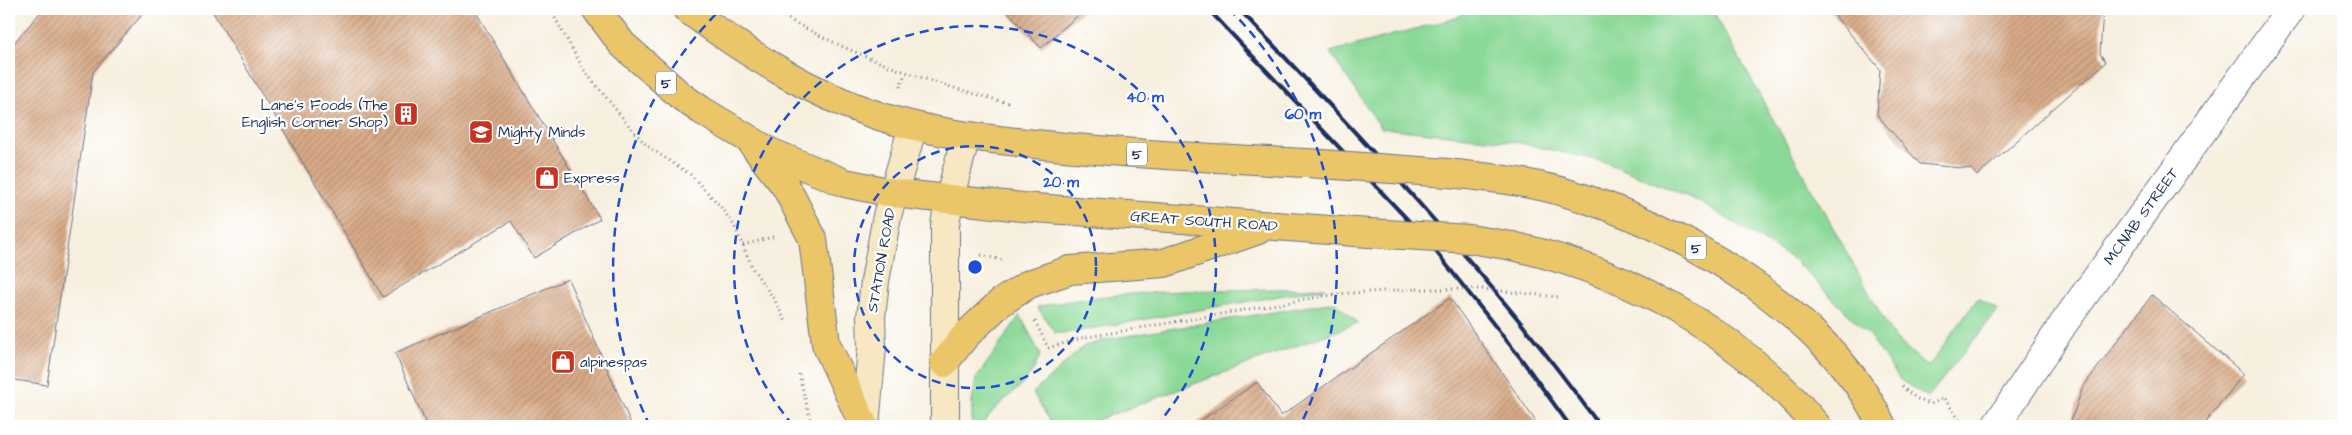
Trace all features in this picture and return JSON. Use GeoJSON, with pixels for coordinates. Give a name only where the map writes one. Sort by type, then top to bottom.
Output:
{"type":"FeatureCollection","features":[{"type":"Feature","properties":{"kind":"main road","name":"GREAT SOUTH ROAD"},"geometry":{"type":"LineString","coordinates":[[596,9],[622,44],[682,97],[720,124],[770,152],[845,184],[893,194],[949,200],[1269,227],[1460,238],[1553,255],[1594,269],[1702,324],[1750,358],[1817,426]]}},
{"type":"Feature","properties":{"kind":"main road","name":"5"},"geometry":{"type":"LineString","coordinates":[[687,9],[730,41],[770,65],[835,98],[876,115],[913,126],[966,136],[1116,153],[1307,163],[1448,173],[1506,180],[1558,190],[1596,202],[1641,219],[1703,252],[1768,295],[1836,356],[1874,408],[1882,426]]}},
{"type":"Feature","properties":{"kind":"main road","name":"STATION ROAD"},"geometry":{"type":"LineString","coordinates":[[865,426],[872,346],[871,317],[874,281],[893,194],[913,126]]}},
{"type":"Feature","properties":{"kind":"main road"},"geometry":{"type":"LineString","coordinates":[[945,426],[945,225],[949,200],[966,136]]}},
{"type":"Feature","properties":{"kind":"main road"},"geometry":{"type":"LineString","coordinates":[[750,141],[786,187],[813,239],[826,344],[865,426]]}},
{"type":"Feature","properties":{"kind":"main road"},"geometry":{"type":"LineString","coordinates":[[944,363],[966,334],[1000,303],[1029,284],[1070,270],[1164,263],[1269,227]]}},
{"type":"Feature","properties":{"kind":"street","name":"MCNAB STREET"},"geometry":{"type":"LineString","coordinates":[[1996,426],[2064,323],[2283,12]]}},
{"type":"Feature","properties":{"kind":"path"},"geometry":{"type":"LineString","coordinates":[[550,9],[574,54],[599,90],[648,146],[691,175],[707,189],[734,225],[752,269],[774,299],[788,327]]}},
{"type":"Feature","properties":{"kind":"path"},"geometry":{"type":"LineString","coordinates":[[772,9],[830,42],[905,74],[1012,104]]}},
{"type":"Feature","properties":{"kind":"path"},"geometry":{"type":"LineString","coordinates":[[903,80],[905,74]]}},
{"type":"Feature","properties":{"kind":"path"},"geometry":{"type":"LineString","coordinates":[[742,245],[778,236]]}},
{"type":"Feature","properties":{"kind":"path"},"geometry":{"type":"LineString","coordinates":[[1033,318],[1048,348],[1082,338],[1336,294],[1417,289],[1482,289],[1558,297],[1567,300]]}},
{"type":"Feature","properties":{"kind":"path"},"geometry":{"type":"LineString","coordinates":[[798,371],[812,426]]}},
{"type":"Feature","properties":{"kind":"path"},"geometry":{"type":"LineString","coordinates":[[1946,401],[1965,426]]}},
{"type":"Feature","properties":{"kind":"green space"},"geometry":{"type":"Polygon","coordinates":[[[1470,9],[1712,9],[1893,336],[1928,367],[1978,298],[1998,310],[1928,397],[1900,380],[1869,335],[1793,259],[1698,201],[1605,162],[1516,142],[1381,128],[1330,52],[1456,18],[1470,9]]]}},
{"type":"Feature","properties":{"kind":"green space"},"geometry":{"type":"Polygon","coordinates":[[[1325,288],[1067,333],[1055,333],[1037,307],[1108,296],[1144,293],[1325,288]]]}},
{"type":"Feature","properties":{"kind":"green space"},"geometry":{"type":"Polygon","coordinates":[[[1335,302],[1358,323],[1081,426],[1053,426],[1033,393],[1084,346],[1114,338],[1335,302]]]}},
{"type":"Feature","properties":{"kind":"green space"},"geometry":{"type":"Polygon","coordinates":[[[1020,315],[1040,354],[1035,366],[1022,385],[997,407],[982,426],[972,426],[972,402],[976,379],[1020,315]]]}},
{"type":"Feature","properties":{"kind":"building"},"geometry":{"type":"Polygon","coordinates":[[[43,9],[147,9],[93,72],[47,385],[9,379],[9,49],[43,9]]]}},
{"type":"Feature","properties":{"kind":"building","name":"Lane's Foods (The English Corner Shop)"},"geometry":{"type":"Polygon","coordinates":[[[211,9],[474,9],[600,219],[534,258],[511,221],[383,297],[211,9]]]}},
{"type":"Feature","properties":{"kind":"building"},"geometry":{"type":"Polygon","coordinates":[[[1005,9],[1085,9],[1041,48],[1005,9]]]}},
{"type":"Feature","properties":{"kind":"building"},"geometry":{"type":"Polygon","coordinates":[[[1829,9],[2103,9],[2100,54],[2106,62],[1977,176],[1971,169],[1920,164],[1877,115],[1880,69],[1829,9]]]}},
{"type":"Feature","properties":{"kind":"building"},"geometry":{"type":"Polygon","coordinates":[[[568,279],[632,426],[427,426],[395,353],[568,279]]]}},
{"type":"Feature","properties":{"kind":"building"},"geometry":{"type":"Polygon","coordinates":[[[2152,295],[2244,374],[2202,426],[2069,426],[2083,387],[2152,295]]]}},
{"type":"Feature","properties":{"kind":"building"},"geometry":{"type":"Polygon","coordinates":[[[1450,298],[1539,426],[1193,426],[1257,382],[1281,416],[1450,298]]]}},
{"type":"Feature","properties":{"kind":"railway"},"geometry":{"type":"LineString","coordinates":[[1208,9],[1426,239],[1522,360],[1570,426]]}},
{"type":"Feature","properties":{"kind":"railway"},"geometry":{"type":"LineString","coordinates":[[1239,9],[1334,109],[1427,212],[1516,317],[1600,426]]}},
{"type":"Feature","properties":{"kind":"place","name":"Lane's Foods (The English Corner Shop)"},"geometry":{"type":"Point","coordinates":[406,114]}},
{"type":"Feature","properties":{"kind":"place","name":"Mighty Minds"},"geometry":{"type":"Point","coordinates":[481,132]}},
{"type":"Feature","properties":{"kind":"place","name":"Express"},"geometry":{"type":"Point","coordinates":[547,178]}},
{"type":"Feature","properties":{"kind":"place","name":"alpinespas"},"geometry":{"type":"Point","coordinates":[563,362]}}]}
